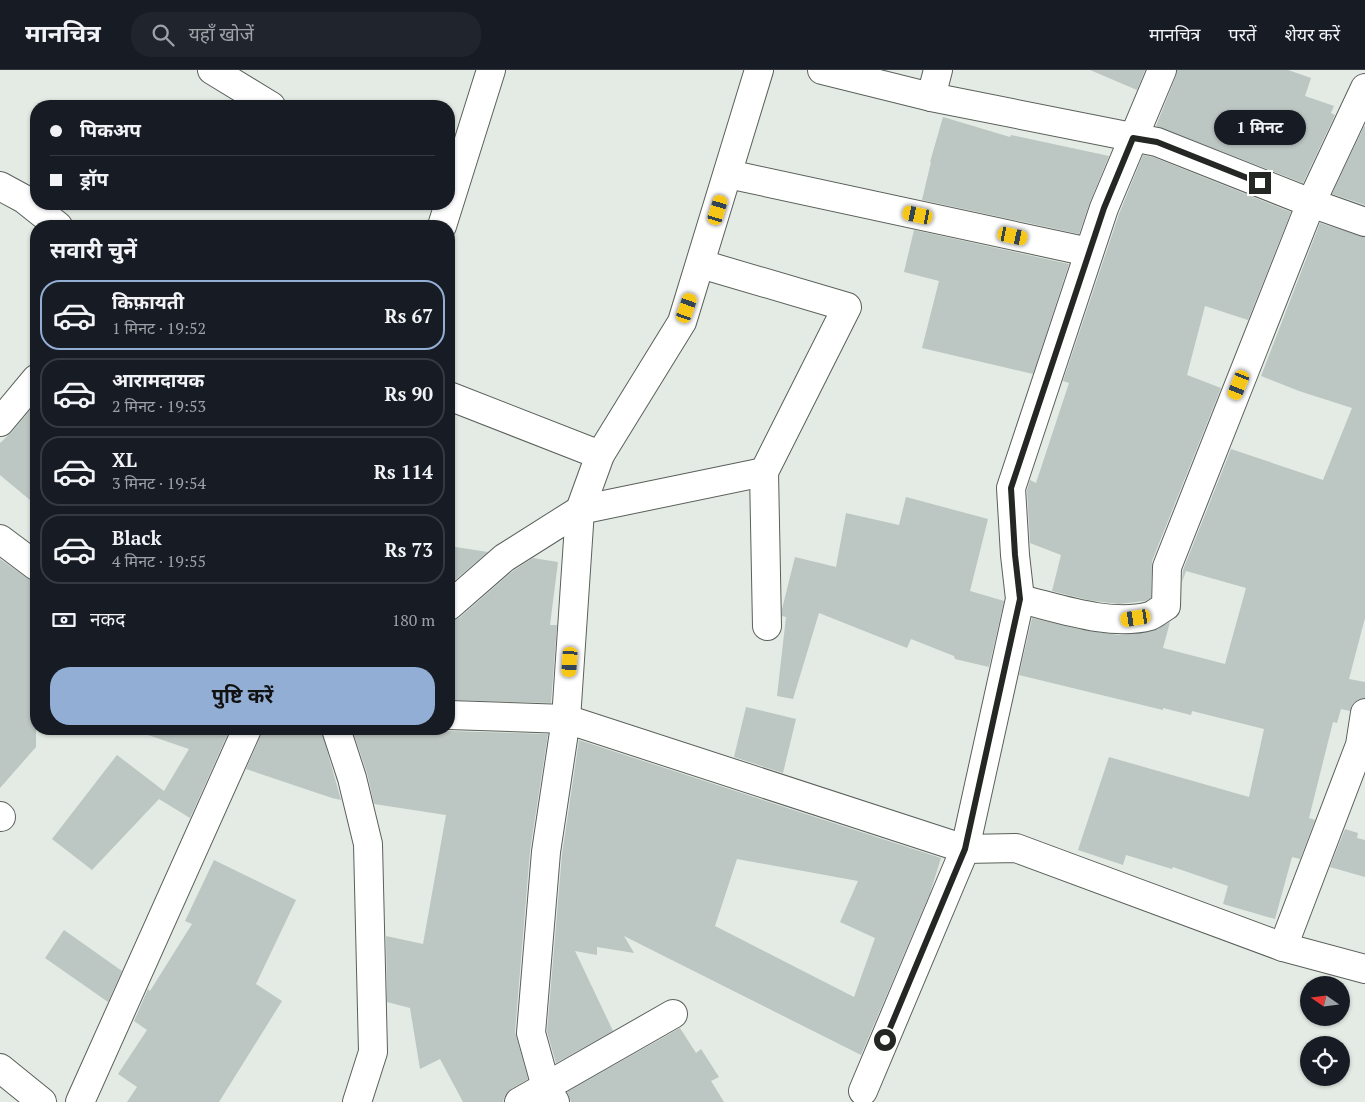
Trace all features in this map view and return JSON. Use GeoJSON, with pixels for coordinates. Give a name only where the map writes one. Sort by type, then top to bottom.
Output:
{"type":"FeatureCollection","features":[{"type":"Feature","properties":{"kind":"street"},"geometry":{"type":"LineString","coordinates":[[212,70],[261,100]]}},
{"type":"Feature","properties":{"kind":"street"},"geometry":{"type":"LineString","coordinates":[[455,180],[491,70]]}},
{"type":"Feature","properties":{"kind":"street"},"geometry":{"type":"LineString","coordinates":[[550,1094],[531,1033],[546,852],[566,719],[580,510],[600,456],[682,322],[759,70]]}},
{"type":"Feature","properties":{"kind":"street"},"geometry":{"type":"LineString","coordinates":[[822,70],[931,97],[1157,142],[1311,203],[1365,222]]}},
{"type":"Feature","properties":{"kind":"street"},"geometry":{"type":"LineString","coordinates":[[931,97],[938,70]]}},
{"type":"Feature","properties":{"kind":"street"},"geometry":{"type":"LineString","coordinates":[[863,1091],[965,849],[1020,599],[1011,488],[1104,208],[1162,70]]}},
{"type":"Feature","properties":{"kind":"street"},"geometry":{"type":"LineString","coordinates":[[1020,599],[1069,611],[1121,620],[1151,615],[1166,606],[1167,567],[1311,203],[1365,88]]}},
{"type":"Feature","properties":{"kind":"street"},"geometry":{"type":"LineString","coordinates":[[728,174],[1089,252]]}},
{"type":"Feature","properties":{"kind":"street"},"geometry":{"type":"LineString","coordinates":[[0,186],[30,204]]}},
{"type":"Feature","properties":{"kind":"street"},"geometry":{"type":"LineString","coordinates":[[38,210],[50,220]]}},
{"type":"Feature","properties":{"kind":"street"},"geometry":{"type":"LineString","coordinates":[[701,264],[847,307],[764,472],[767,626]]}},
{"type":"Feature","properties":{"kind":"street"},"geometry":{"type":"LineString","coordinates":[[0,422],[30,386]]}},
{"type":"Feature","properties":{"kind":"street"},"geometry":{"type":"LineString","coordinates":[[455,398],[600,456]]}},
{"type":"Feature","properties":{"kind":"street"},"geometry":{"type":"LineString","coordinates":[[455,601],[504,558],[580,510],[764,472]]}},
{"type":"Feature","properties":{"kind":"street"},"geometry":{"type":"LineString","coordinates":[[0,539],[30,562]]}},
{"type":"Feature","properties":{"kind":"street"},"geometry":{"type":"LineString","coordinates":[[1283,947],[1360,745],[1365,713]]}},
{"type":"Feature","properties":{"kind":"street"},"geometry":{"type":"LineString","coordinates":[[455,715],[566,719],[965,849],[1016,848],[1283,947],[1365,969]]}},
{"type":"Feature","properties":{"kind":"street"},"geometry":{"type":"LineString","coordinates":[[80,1102],[244,735]]}},
{"type":"Feature","properties":{"kind":"street"},"geometry":{"type":"LineString","coordinates":[[338,735],[352,778],[368,844],[373,1052],[357,1102]]}},
{"type":"Feature","properties":{"kind":"street"},"geometry":{"type":"LineString","coordinates":[[520,1102],[550,1094],[673,1014]]}},
{"type":"Feature","properties":{"kind":"street"},"geometry":{"type":"LineString","coordinates":[[0,1068],[42,1102]]}},
{"type":"Feature","properties":{"kind":"building"},"geometry":{"type":"Polygon","coordinates":[[[1090,70],[1145,70],[1137,90],[1090,70]]]}},
{"type":"Feature","properties":{"kind":"building"},"geometry":{"type":"Polygon","coordinates":[[[1177,70],[1288,70],[1311,78],[1305,96],[1334,106],[1331,113],[1335,115],[1303,183],[1156,126],[1177,70]]]}},
{"type":"Feature","properties":{"kind":"building"},"geometry":{"type":"Polygon","coordinates":[[[943,117],[1010,137],[1011,135],[1109,156],[1079,234],[922,200],[930,162],[943,117]]]}},
{"type":"Feature","properties":{"kind":"building"},"geometry":{"type":"Polygon","coordinates":[[[1365,126],[1365,205],[1332,194],[1365,126]]]}},
{"type":"Feature","properties":{"kind":"building"},"geometry":{"type":"Polygon","coordinates":[[[1143,155],[1153,157],[1291,212],[1248,320],[1205,306],[1187,375],[1221,388],[1152,561],[1151,598],[1145,601],[1119,604],[1088,600],[1052,591],[1061,555],[1030,543],[1027,490],[1030,480],[1036,483],[1069,383],[1063,381],[1119,214],[1143,155]]]}},
{"type":"Feature","properties":{"kind":"building"},"geometry":{"type":"Polygon","coordinates":[[[1320,223],[1365,237],[1365,618],[1349,679],[1365,682],[1365,698],[1353,703],[1350,711],[1341,709],[1337,723],[1333,722],[1309,818],[1315,820],[1300,859],[1292,857],[1275,919],[1223,904],[1228,886],[1173,867],[1172,869],[1126,855],[1123,865],[1078,850],[1109,757],[1249,797],[1264,729],[1192,711],[1191,715],[1163,708],[1163,710],[1019,675],[1032,618],[1082,630],[1119,635],[1153,631],[1170,622],[1163,648],[1225,664],[1246,588],[1186,571],[1182,582],[1183,570],[1231,449],[1323,480],[1352,408],[1299,391],[1261,376],[1320,223]]]}},
{"type":"Feature","properties":{"kind":"building"},"geometry":{"type":"Polygon","coordinates":[[[914,230],[1069,264],[1033,374],[922,348],[939,281],[904,272],[914,230]]]}},
{"type":"Feature","properties":{"kind":"building"},"geometry":{"type":"Polygon","coordinates":[[[30,410],[30,500],[0,475],[0,443],[30,410]]]}},
{"type":"Feature","properties":{"kind":"building"},"geometry":{"type":"Polygon","coordinates":[[[906,497],[988,519],[970,591],[1004,601],[989,667],[955,659],[954,656],[911,639],[907,648],[819,613],[793,699],[777,696],[786,617],[782,616],[782,609],[795,557],[836,567],[846,513],[899,525],[906,497]]]}},
{"type":"Feature","properties":{"kind":"building"},"geometry":{"type":"Polygon","coordinates":[[[455,547],[488,552],[455,580],[455,547]]]}},
{"type":"Feature","properties":{"kind":"building"},"geometry":{"type":"Polygon","coordinates":[[[533,558],[558,562],[550,625],[557,625],[551,703],[455,700],[455,619],[459,618],[513,571],[533,558]]]}},
{"type":"Feature","properties":{"kind":"building"},"geometry":{"type":"Polygon","coordinates":[[[0,559],[30,579],[30,735],[36,735],[36,747],[0,788],[0,559]]]}},
{"type":"Feature","properties":{"kind":"building"},"geometry":{"type":"Polygon","coordinates":[[[746,707],[796,719],[783,773],[734,757],[746,707]]]}},
{"type":"Feature","properties":{"kind":"building"},"geometry":{"type":"Polygon","coordinates":[[[455,731],[548,734],[530,851],[515,1032],[528,1079],[511,1089],[505,1095],[503,1102],[463,1102],[440,1059],[420,1069],[410,1008],[387,1002],[386,936],[423,944],[446,815],[374,804],[367,773],[354,735],[455,735],[455,731]]]}},
{"type":"Feature","properties":{"kind":"building"},"geometry":{"type":"Polygon","coordinates":[[[148,735],[227,735],[190,818],[159,799],[92,870],[52,839],[117,755],[164,791],[189,749],[148,735]]]}},
{"type":"Feature","properties":{"kind":"building"},"geometry":{"type":"Polygon","coordinates":[[[261,735],[323,735],[341,800],[332,798],[246,769],[261,735]]]}},
{"type":"Feature","properties":{"kind":"building"},"geometry":{"type":"Polygon","coordinates":[[[579,740],[941,858],[930,893],[861,1055],[624,936],[634,953],[597,947],[597,955],[575,951],[613,1031],[556,1063],[547,1032],[562,854],[579,740]],[[737,859],[715,926],[854,997],[875,938],[840,922],[858,881],[737,859]]]}},
{"type":"Feature","properties":{"kind":"building"},"geometry":{"type":"Polygon","coordinates":[[[1345,829],[1358,833],[1357,838],[1365,840],[1365,877],[1330,867],[1345,829]]]}},
{"type":"Feature","properties":{"kind":"building"},"geometry":{"type":"Polygon","coordinates":[[[214,860],[296,900],[256,984],[282,1001],[219,1102],[127,1102],[137,1087],[118,1074],[147,1030],[134,1021],[148,989],[150,991],[192,924],[185,921],[214,860]]]}},
{"type":"Feature","properties":{"kind":"building"},"geometry":{"type":"Polygon","coordinates":[[[64,930],[122,971],[108,1002],[45,958],[64,930]]]}},
{"type":"Feature","properties":{"kind":"building"},"geometry":{"type":"Polygon","coordinates":[[[680,1028],[696,1053],[701,1049],[719,1077],[711,1081],[724,1102],[571,1102],[567,1092],[680,1028]]]}},
{"type":"Feature","properties":{"kind":"route"},"geometry":{"type":"LineString","coordinates":[[885,1040],[965,849],[1020,599],[1011,488],[1104,208],[1133,138],[1157,142],[1260,183]]}}]}
